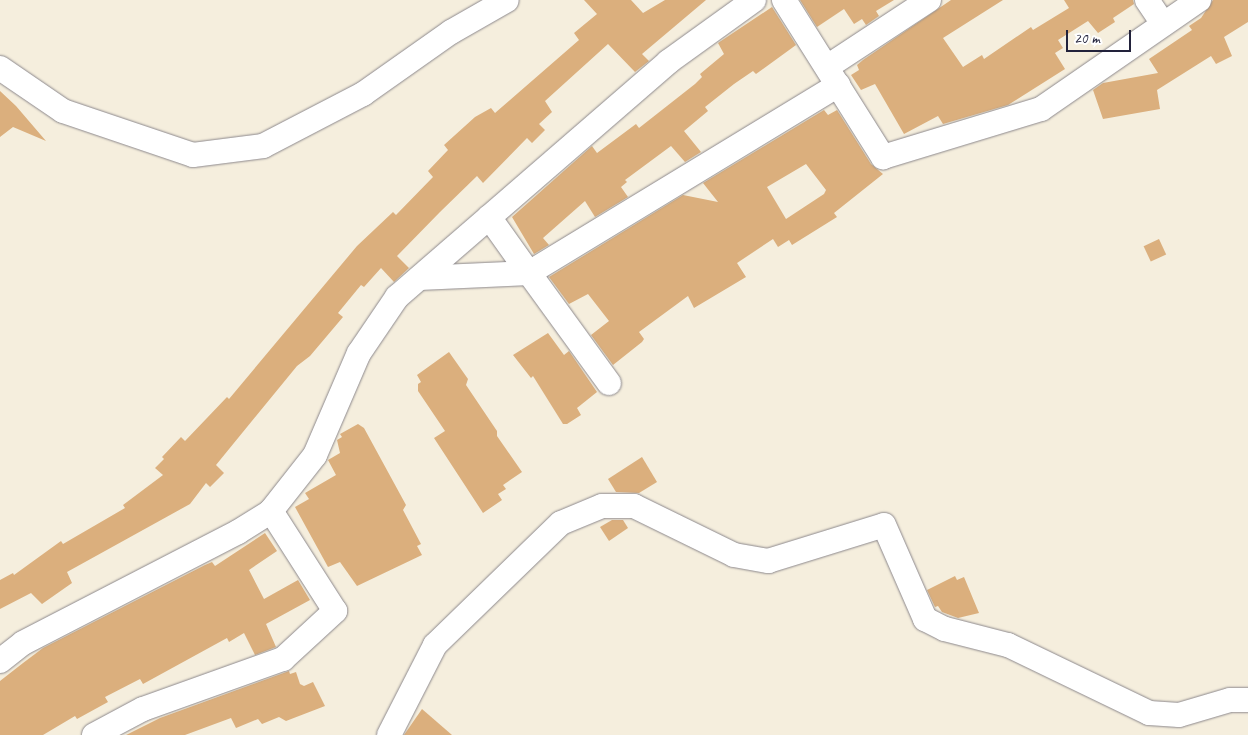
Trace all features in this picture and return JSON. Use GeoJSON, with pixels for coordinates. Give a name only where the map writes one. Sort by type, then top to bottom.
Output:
{"type":"FeatureCollection","features":[{"type":"Feature","properties":{"kind":"street"},"geometry":{"type":"LineString","coordinates":[[0,68],[63,111],[193,155],[263,146],[364,94],[451,32],[507,0]]}},
{"type":"Feature","properties":{"kind":"street"},"geometry":{"type":"LineString","coordinates":[[0,661],[23,644],[238,532],[271,511],[315,455],[359,353],[397,297],[668,62],[754,0]]}},
{"type":"Feature","properties":{"kind":"street"},"geometry":{"type":"LineString","coordinates":[[784,0],[883,157],[1041,109],[1200,0]]}},
{"type":"Feature","properties":{"kind":"street"},"geometry":{"type":"LineString","coordinates":[[420,278],[529,272],[833,76],[929,0]]}},
{"type":"Feature","properties":{"kind":"street"},"geometry":{"type":"LineString","coordinates":[[1147,0],[1163,24]]}},
{"type":"Feature","properties":{"kind":"street"},"geometry":{"type":"LineString","coordinates":[[489,217],[609,383]]}},
{"type":"Feature","properties":{"kind":"street"},"geometry":{"type":"LineString","coordinates":[[389,735],[435,645],[561,523],[602,506],[634,506],[734,555],[768,561],[884,525],[925,619],[945,629],[1008,645],[1149,713],[1179,715],[1230,700],[1248,700]]}},
{"type":"Feature","properties":{"kind":"street"},"geometry":{"type":"LineString","coordinates":[[94,735],[143,709],[283,659],[335,611],[271,511]]}},
{"type":"Feature","properties":{"kind":"building"},"geometry":{"type":"Polygon","coordinates":[[[584,0],[631,0],[643,13],[665,0],[706,0],[642,54],[649,61],[635,72],[608,44],[545,101],[552,112],[539,124],[545,130],[532,143],[527,138],[483,183],[477,176],[440,212],[397,256],[409,268],[394,282],[381,268],[364,287],[361,285],[338,313],[343,317],[310,356],[297,366],[216,465],[224,473],[210,487],[206,483],[190,504],[67,572],[72,583],[42,604],[31,593],[0,609],[0,580],[13,573],[14,575],[61,541],[63,544],[125,508],[123,505],[163,475],[155,468],[164,459],[162,457],[181,437],[185,441],[227,397],[229,399],[357,246],[393,212],[396,215],[433,177],[428,171],[448,150],[444,145],[475,117],[491,108],[495,113],[579,40],[574,33],[597,14],[584,0]]]}},
{"type":"Feature","properties":{"kind":"building"},"geometry":{"type":"Polygon","coordinates":[[[800,0],[894,0],[876,11],[879,16],[866,25],[862,19],[854,24],[844,9],[817,27],[800,0]]]}},
{"type":"Feature","properties":{"kind":"building"},"geometry":{"type":"Polygon","coordinates":[[[951,0],[1003,0],[943,38],[963,67],[982,55],[984,59],[1031,27],[1033,30],[1069,8],[1064,0],[1133,0],[1134,4],[1113,18],[1115,22],[1098,33],[1088,21],[1058,40],[1063,48],[1055,53],[1065,69],[1008,105],[943,124],[938,116],[904,134],[875,84],[861,90],[851,75],[859,70],[857,65],[863,60],[951,0]]]}},
{"type":"Feature","properties":{"kind":"building"},"geometry":{"type":"Polygon","coordinates":[[[1213,0],[1248,0],[1248,22],[1224,37],[1232,56],[1216,64],[1211,56],[1157,90],[1160,109],[1103,119],[1093,90],[1103,83],[1158,73],[1149,59],[1192,30],[1189,26],[1201,18],[1213,0]]]}},
{"type":"Feature","properties":{"kind":"building"},"geometry":{"type":"Polygon","coordinates":[[[772,7],[796,45],[756,74],[753,71],[705,107],[708,111],[684,131],[701,152],[685,162],[671,146],[625,180],[627,182],[621,187],[628,197],[595,217],[585,201],[543,238],[549,245],[534,254],[512,217],[592,146],[597,153],[636,124],[639,128],[695,84],[702,77],[700,74],[724,54],[718,43],[772,7]]]}},
{"type":"Feature","properties":{"kind":"building"},"geometry":{"type":"Polygon","coordinates":[[[0,91],[16,106],[46,141],[13,127],[0,137],[0,91]]]}},
{"type":"Feature","properties":{"kind":"building"},"geometry":{"type":"Polygon","coordinates":[[[824,110],[828,115],[837,110],[871,164],[883,174],[834,213],[837,217],[792,245],[789,240],[778,247],[773,239],[737,263],[746,277],[694,308],[688,296],[639,332],[644,339],[642,342],[613,365],[591,335],[609,321],[588,294],[569,304],[549,277],[683,195],[718,202],[703,183],[824,110]],[[806,164],[767,187],[786,219],[824,194],[826,190],[806,164]]]}},
{"type":"Feature","properties":{"kind":"building"},"geometry":{"type":"Polygon","coordinates":[[[1159,239],[1166,254],[1151,262],[1144,246],[1159,239]]]}},
{"type":"Feature","properties":{"kind":"building"},"geometry":{"type":"Polygon","coordinates":[[[548,333],[564,355],[569,351],[597,392],[577,408],[581,415],[567,424],[563,424],[533,376],[531,378],[513,355],[548,333]]]}},
{"type":"Feature","properties":{"kind":"building"},"geometry":{"type":"Polygon","coordinates":[[[449,352],[468,379],[466,385],[497,431],[497,436],[522,472],[503,485],[506,489],[498,494],[502,500],[483,513],[434,438],[445,431],[418,391],[418,384],[421,382],[417,375],[449,352]]]}},
{"type":"Feature","properties":{"kind":"building"},"geometry":{"type":"Polygon","coordinates":[[[358,424],[364,428],[406,505],[403,510],[421,544],[417,546],[422,555],[357,586],[340,562],[328,567],[295,507],[309,499],[305,493],[336,475],[328,460],[340,453],[337,440],[342,437],[340,434],[358,424]]]}},
{"type":"Feature","properties":{"kind":"building"},"geometry":{"type":"Polygon","coordinates":[[[642,457],[657,482],[639,493],[616,492],[608,479],[642,457]]]}},
{"type":"Feature","properties":{"kind":"building"},"geometry":{"type":"Polygon","coordinates":[[[612,520],[623,520],[628,528],[609,541],[600,527],[612,520]]]}},
{"type":"Feature","properties":{"kind":"building"},"geometry":{"type":"Polygon","coordinates":[[[265,533],[277,551],[249,570],[264,599],[298,580],[310,600],[266,624],[276,647],[255,655],[244,633],[229,642],[227,638],[143,684],[140,679],[105,697],[108,702],[77,719],[75,716],[43,735],[0,735],[0,681],[23,663],[43,648],[205,565],[212,562],[215,566],[265,533]]]}},
{"type":"Feature","properties":{"kind":"building"},"geometry":{"type":"Polygon","coordinates":[[[955,576],[957,580],[964,577],[979,613],[958,618],[942,612],[938,606],[935,607],[927,590],[955,576]]]}},
{"type":"Feature","properties":{"kind":"building"},"geometry":{"type":"Polygon","coordinates":[[[289,671],[290,674],[296,672],[300,684],[304,686],[313,682],[325,706],[286,721],[279,717],[262,724],[258,719],[236,728],[231,718],[185,735],[126,735],[160,718],[289,671]]]}},
{"type":"Feature","properties":{"kind":"building"},"geometry":{"type":"Polygon","coordinates":[[[422,709],[452,735],[404,735],[422,709]]]}}]}
